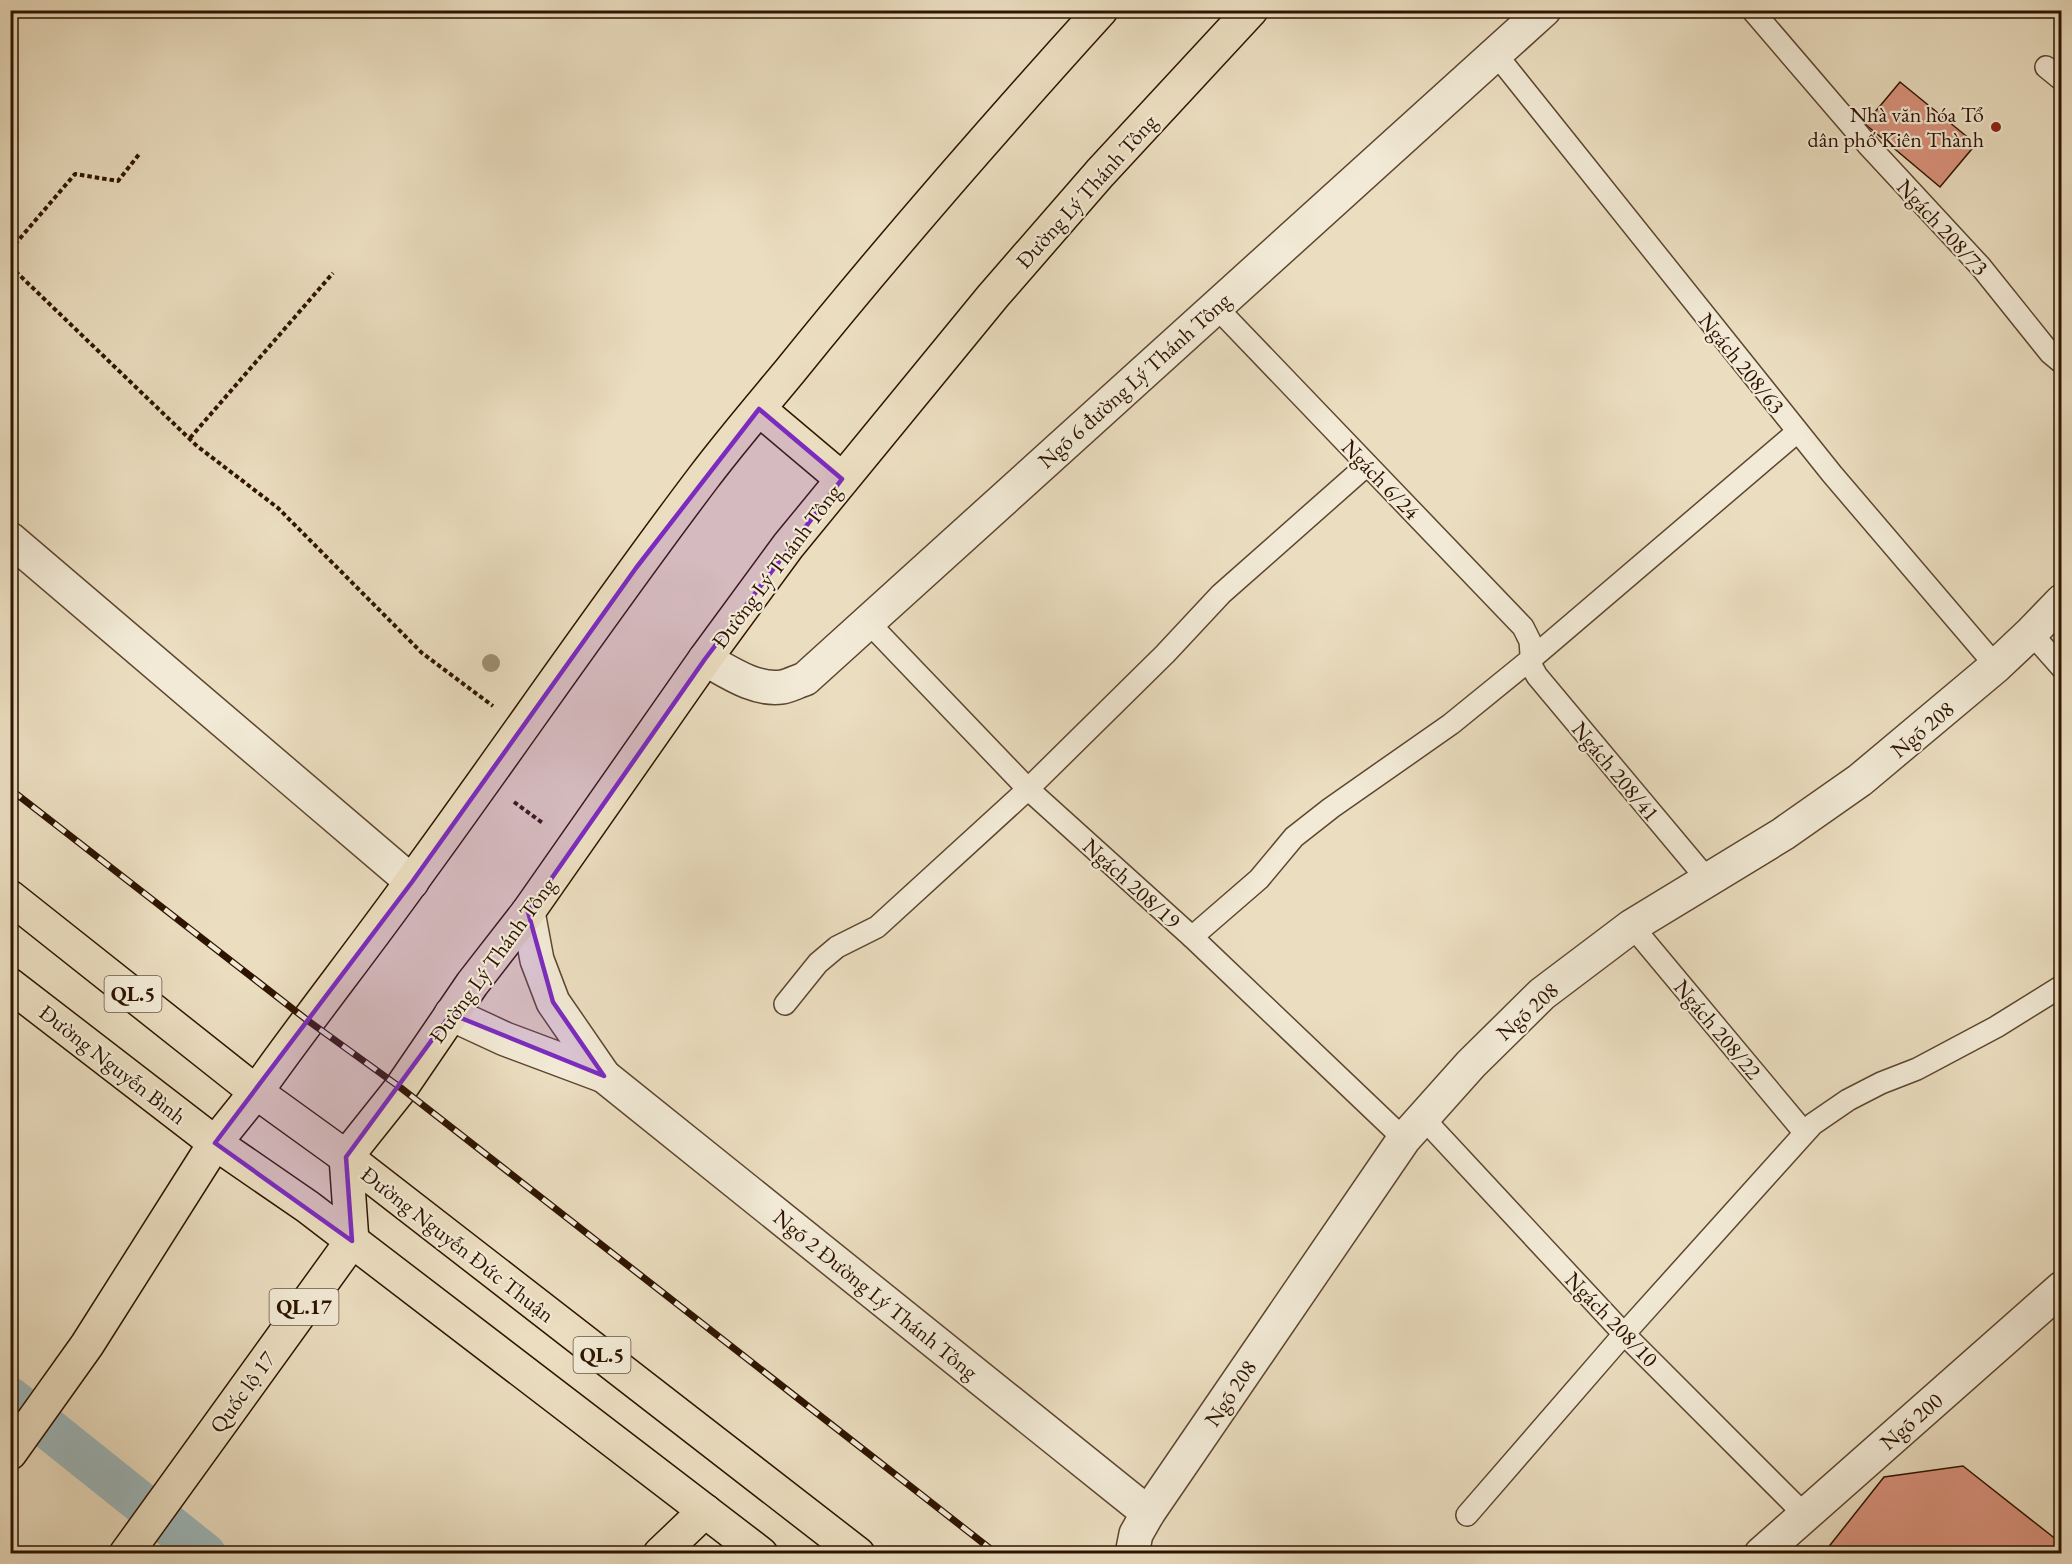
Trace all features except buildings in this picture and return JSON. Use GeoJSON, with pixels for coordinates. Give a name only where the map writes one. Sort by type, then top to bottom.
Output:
{"type":"FeatureCollection","features":[{"type":"Feature","properties":{"kind":"main road"},"geometry":{"type":"LineString","coordinates":[[10,1453],[87,1345],[215,1143],[256,1092],[307,1020],[412,882],[705,476],[910,225],[1101,10]]}},
{"type":"Feature","properties":{"kind":"main road","name":"Đường Lý Thánh Tông"},"geometry":{"type":"LineString","coordinates":[[346,1157],[401,1088],[451,1014],[528,912],[705,658],[788,546],[1046,234],[1251,10]]}},
{"type":"Feature","properties":{"kind":"main road"},"geometry":{"type":"LineString","coordinates":[[759,409],[842,479]]}},
{"type":"Feature","properties":{"kind":"main road","name":"QL.5"},"geometry":{"type":"LineString","coordinates":[[10,897],[256,1092]]}},
{"type":"Feature","properties":{"kind":"main road","name":"Đường Nguyễn Bình"},"geometry":{"type":"LineString","coordinates":[[10,985],[215,1143]]}},
{"type":"Feature","properties":{"kind":"main road","name":"Đường Nguyễn Đức Thuận"},"geometry":{"type":"LineString","coordinates":[[256,1092],[346,1157],[858,1554]]}},
{"type":"Feature","properties":{"kind":"main road","name":"QL.5"},"geometry":{"type":"LineString","coordinates":[[215,1143],[308,1207],[761,1554]]}},
{"type":"Feature","properties":{"kind":"main road"},"geometry":{"type":"LineString","coordinates":[[346,1157],[352,1241]]}},
{"type":"Feature","properties":{"kind":"main road","name":"Quốc lộ 17"},"geometry":{"type":"LineString","coordinates":[[126,1554],[352,1241]]}},
{"type":"Feature","properties":{"kind":"main road"},"geometry":{"type":"LineString","coordinates":[[660,1554],[705,1511]]}},
{"type":"Feature","properties":{"kind":"street","name":"Ngõ 6 đường Lý Thánh Tông"},"geometry":{"type":"LineString","coordinates":[[705,658],[759,685],[782,687],[805,678],[1544,10]]}},
{"type":"Feature","properties":{"kind":"street"},"geometry":{"type":"LineString","coordinates":[[10,539],[412,882]]}},
{"type":"Feature","properties":{"kind":"street","name":"Ngõ 208"},"geometry":{"type":"LineString","coordinates":[[1132,1554],[1136,1534],[1148,1513],[1413,1128],[1471,1064],[1542,994],[1632,926],[1784,834],[1860,780],[1996,666],[2061,601]]}},
{"type":"Feature","properties":{"kind":"street"},"geometry":{"type":"LineString","coordinates":[[528,912],[537,960],[553,1002],[604,1076]]}},
{"type":"Feature","properties":{"kind":"street"},"geometry":{"type":"LineString","coordinates":[[451,1014],[505,1039],[604,1076]]}},
{"type":"Feature","properties":{"kind":"street","name":"Ngõ 2 Đường Lý Thánh Tông"},"geometry":{"type":"LineString","coordinates":[[604,1076],[1148,1513]]}},
{"type":"Feature","properties":{"kind":"street","name":"Ngõ 200"},"geometry":{"type":"LineString","coordinates":[[1761,1554],[2061,1288]]}},
{"type":"Feature","properties":{"kind":"lane","name":"Ngách 208/73"},"geometry":{"type":"LineString","coordinates":[[1752,10],[1867,144],[1981,267],[2050,353],[2061,363]]}},
{"type":"Feature","properties":{"kind":"lane","name":"Ngách 208/63"},"geometry":{"type":"LineString","coordinates":[[1495,53],[1797,432],[1996,666]]}},
{"type":"Feature","properties":{"kind":"lane","name":"Ngách 6/24"},"geometry":{"type":"LineString","coordinates":[[1216,307],[1523,627],[1530,641],[1531,659]]}},
{"type":"Feature","properties":{"kind":"lane"},"geometry":{"type":"LineString","coordinates":[[1192,937],[1259,879],[1294,837],[1331,808],[1451,724],[1531,659],[1797,432]]}},
{"type":"Feature","properties":{"kind":"lane"},"geometry":{"type":"LineString","coordinates":[[785,1004],[818,963],[837,947],[877,927],[1028,789],[1221,594],[1367,465]]}},
{"type":"Feature","properties":{"kind":"lane","name":"Ngách 208/19"},"geometry":{"type":"LineString","coordinates":[[867,621],[1028,789],[1192,937],[1413,1128]]}},
{"type":"Feature","properties":{"kind":"lane"},"geometry":{"type":"LineString","coordinates":[[2031,633],[2061,668]]}},
{"type":"Feature","properties":{"kind":"lane","name":"Ngách 208/41"},"geometry":{"type":"LineString","coordinates":[[1531,659],[1537,676],[1707,879]]}},
{"type":"Feature","properties":{"kind":"lane","name":"Ngách 208/22"},"geometry":{"type":"LineString","coordinates":[[1632,926],[1804,1132]]}},
{"type":"Feature","properties":{"kind":"lane"},"geometry":{"type":"LineString","coordinates":[[1467,1515],[1804,1132],[1848,1100],[1881,1083],[1917,1069],[1976,1038],[2061,986]]}},
{"type":"Feature","properties":{"kind":"lane","name":"Ngách 208/10"},"geometry":{"type":"LineString","coordinates":[[1413,1128],[1805,1515]]}},
{"type":"Feature","properties":{"kind":"path"},"geometry":{"type":"LineString","coordinates":[[10,250],[75,174],[118,181],[140,153]]}},
{"type":"Feature","properties":{"kind":"path"},"geometry":{"type":"LineString","coordinates":[[10,266],[197,446],[278,508],[423,653],[521,730]]}},
{"type":"Feature","properties":{"kind":"path"},"geometry":{"type":"LineString","coordinates":[[189,438],[333,273]]}},
{"type":"Feature","properties":{"kind":"path"},"geometry":{"type":"LineString","coordinates":[[513,802],[545,825]]}},
{"type":"Feature","properties":{"kind":"highlighted area"},"geometry":{"type":"Polygon","coordinates":[[[759,409],[842,479],[705,659],[528,912],[553,1002],[604,1076],[451,1014],[346,1157],[352,1241],[215,1143],[412,882],[636,568],[759,409]]]}},
{"type":"Feature","properties":{"kind":"waterway"},"geometry":{"type":"LineString","coordinates":[[10,1398],[205,1554]]}},
{"type":"Feature","properties":{"kind":"railway"},"geometry":{"type":"LineString","coordinates":[[10,789],[307,1020],[401,1088],[997,1554]]}},
{"type":"Feature","properties":{"kind":"place","name":"Nhà văn hóa Tổ dân phố Kiên Thành"},"geometry":{"type":"Point","coordinates":[1996,127]}}]}
